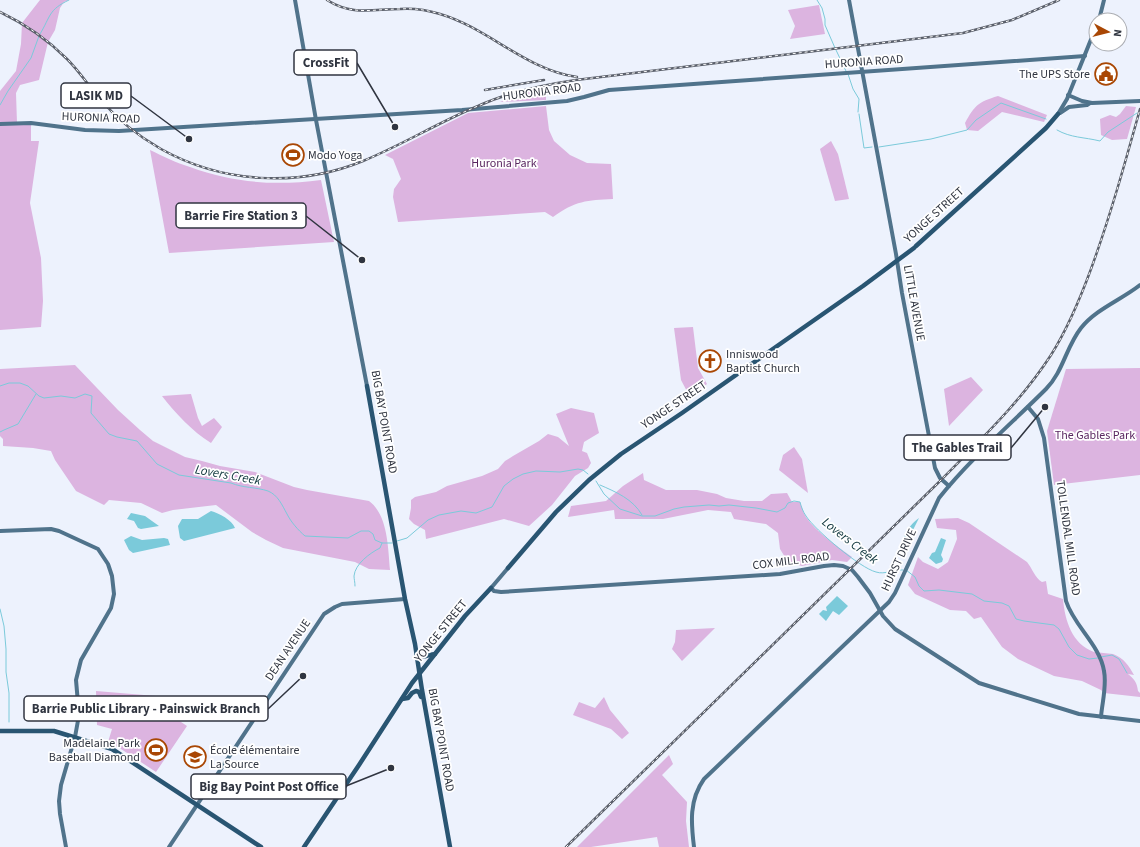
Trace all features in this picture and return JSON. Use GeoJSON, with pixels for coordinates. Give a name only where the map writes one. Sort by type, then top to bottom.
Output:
{"type":"FeatureCollection","features":[{"type":"Feature","properties":{"kind":"main road","name":"YONGE STREET"},"geometry":{"type":"LineString","coordinates":[[508,568],[556,512],[589,480],[621,454],[897,262],[1046,128],[1058,114]]}},
{"type":"Feature","properties":{"kind":"main road","name":"BIG BAY POINT ROAD"},"geometry":{"type":"LineString","coordinates":[[367,386],[397,556],[415,644],[450,847]]}},
{"type":"Feature","properties":{"kind":"main road","name":"YONGE STREET"},"geometry":{"type":"LineString","coordinates":[[304,847],[360,765],[419,674],[465,616],[491,588]]}},
{"type":"Feature","properties":{"kind":"main road"},"geometry":{"type":"LineString","coordinates":[[415,644],[420,655],[427,657],[431,654],[435,654]]}},
{"type":"Feature","properties":{"kind":"main road"},"geometry":{"type":"LineString","coordinates":[[402,699],[408,698],[416,691],[420,693],[424,702]]}},
{"type":"Feature","properties":{"kind":"main road"},"geometry":{"type":"LineString","coordinates":[[0,731],[52,731],[115,750],[261,847]]}},
{"type":"Feature","properties":{"kind":"street","name":"BIG BAY POINT ROAD"},"geometry":{"type":"LineString","coordinates":[[295,0],[316,120],[367,386]]}},
{"type":"Feature","properties":{"kind":"street","name":"LITTLE AVENUE"},"geometry":{"type":"LineString","coordinates":[[849,0],[935,468],[940,478],[949,486]]}},
{"type":"Feature","properties":{"kind":"street"},"geometry":{"type":"LineString","coordinates":[[1101,12],[1104,0]]}},
{"type":"Feature","properties":{"kind":"street","name":"YONGE STREET"},"geometry":{"type":"LineString","coordinates":[[1058,114],[1088,48]]}},
{"type":"Feature","properties":{"kind":"street","name":"HURONIA ROAD"},"geometry":{"type":"LineString","coordinates":[[0,124],[31,123],[85,130],[119,131],[316,120],[567,101],[609,90],[1085,56]]}},
{"type":"Feature","properties":{"kind":"street"},"geometry":{"type":"LineString","coordinates":[[1068,95],[1090,103],[1140,101]]}},
{"type":"Feature","properties":{"kind":"street"},"geometry":{"type":"LineString","coordinates":[[1058,114],[1069,107],[1087,105],[1090,103]]}},
{"type":"Feature","properties":{"kind":"street","name":"HURST DRIVE"},"geometry":{"type":"LineString","coordinates":[[694,847],[691,820],[692,806],[698,789],[704,779],[891,600],[939,498],[949,486],[1053,381],[1073,340],[1088,321],[1140,285]]}},
{"type":"Feature","properties":{"kind":"street","name":"TOLLENDAL MILL ROAD"},"geometry":{"type":"LineString","coordinates":[[1028,406],[1038,419],[1045,442],[1066,601],[1074,620],[1098,653],[1105,672],[1100,717]]}},
{"type":"Feature","properties":{"kind":"street"},"geometry":{"type":"LineString","coordinates":[[0,531],[51,529],[59,531],[98,549],[108,564],[114,586],[114,599],[109,612],[88,644],[80,660],[76,680],[80,715],[61,785],[59,798],[60,814],[66,847]]}},
{"type":"Feature","properties":{"kind":"street","name":"COX MILL ROAD"},"geometry":{"type":"LineString","coordinates":[[491,588],[494,591],[500,592],[780,574],[834,565],[843,566],[852,570],[870,593],[883,616],[895,629],[979,682],[1073,713],[1140,721]]}},
{"type":"Feature","properties":{"kind":"street","name":"YONGE STREET"},"geometry":{"type":"LineString","coordinates":[[491,588],[508,568]]}},
{"type":"Feature","properties":{"kind":"street","name":"DEAN AVENUE"},"geometry":{"type":"LineString","coordinates":[[169,847],[324,614],[335,606],[342,604],[405,599]]}},
{"type":"Feature","properties":{"kind":"green space"},"geometry":{"type":"Polygon","coordinates":[[[40,0],[69,0],[64,2],[60,8],[55,30],[48,42],[39,80],[20,85],[16,93],[17,123],[31,123],[31,141],[39,141],[30,203],[41,258],[43,301],[41,327],[0,330],[0,91],[16,71],[21,44],[22,23],[40,0]]]}},
{"type":"Feature","properties":{"kind":"green space"},"geometry":{"type":"Polygon","coordinates":[[[819,5],[825,34],[790,39],[795,26],[788,10],[819,5]]]}},
{"type":"Feature","properties":{"kind":"green space"},"geometry":{"type":"Polygon","coordinates":[[[546,87],[546,100],[500,102],[523,92],[546,87]]]}},
{"type":"Feature","properties":{"kind":"green space"},"geometry":{"type":"Polygon","coordinates":[[[998,96],[1047,115],[1044,122],[1002,112],[978,131],[967,130],[965,123],[975,108],[981,102],[998,96]]]}},
{"type":"Feature","properties":{"kind":"green space","name":"Huronia Park"},"geometry":{"type":"Polygon","coordinates":[[[546,106],[549,130],[554,141],[570,155],[587,163],[611,164],[613,199],[582,202],[553,217],[545,212],[398,222],[393,197],[394,189],[401,179],[393,159],[385,155],[468,113],[546,106]]]}},
{"type":"Feature","properties":{"kind":"green space"},"geometry":{"type":"Polygon","coordinates":[[[1126,106],[1136,107],[1127,139],[1112,140],[1101,135],[1100,119],[1110,115],[1116,117],[1126,106]]]}},
{"type":"Feature","properties":{"kind":"green space"},"geometry":{"type":"Polygon","coordinates":[[[831,141],[838,154],[849,199],[835,201],[820,149],[831,141]]]}},
{"type":"Feature","properties":{"kind":"green space"},"geometry":{"type":"Polygon","coordinates":[[[150,150],[185,165],[223,177],[239,180],[287,183],[321,180],[334,242],[169,253],[150,150]]]}},
{"type":"Feature","properties":{"kind":"green space"},"geometry":{"type":"Polygon","coordinates":[[[693,327],[698,368],[707,384],[690,397],[681,380],[674,328],[693,327]]]}},
{"type":"Feature","properties":{"kind":"green space"},"geometry":{"type":"Polygon","coordinates":[[[75,365],[118,410],[153,441],[185,457],[220,466],[255,472],[294,487],[369,501],[380,515],[386,532],[390,570],[369,569],[355,562],[283,548],[252,532],[216,505],[173,510],[162,513],[141,503],[109,500],[104,505],[76,491],[55,460],[51,451],[3,446],[3,439],[0,436],[0,369],[75,365]]]}},
{"type":"Feature","properties":{"kind":"green space","name":"The Gables Park"},"geometry":{"type":"Polygon","coordinates":[[[1140,368],[1140,475],[1054,485],[1047,431],[1066,369],[1140,368]]]}},
{"type":"Feature","properties":{"kind":"green space"},"geometry":{"type":"Polygon","coordinates":[[[971,377],[983,390],[949,426],[944,389],[971,377]]]}},
{"type":"Feature","properties":{"kind":"green space"},"geometry":{"type":"Polygon","coordinates":[[[191,394],[202,426],[214,418],[222,427],[211,443],[185,422],[162,396],[191,394]]]}},
{"type":"Feature","properties":{"kind":"green space"},"geometry":{"type":"Polygon","coordinates":[[[571,408],[594,413],[599,433],[584,442],[582,451],[587,453],[591,463],[588,468],[575,476],[552,505],[529,526],[504,519],[426,539],[425,530],[414,524],[409,519],[411,500],[415,497],[436,492],[447,486],[482,476],[498,469],[505,461],[548,434],[558,437],[569,446],[556,414],[571,408]]]}},
{"type":"Feature","properties":{"kind":"green space"},"geometry":{"type":"Polygon","coordinates":[[[794,447],[802,459],[808,493],[779,470],[783,455],[794,447]]]}},
{"type":"Feature","properties":{"kind":"green space"},"geometry":{"type":"Polygon","coordinates":[[[643,473],[644,480],[666,490],[697,490],[744,501],[762,501],[771,494],[787,493],[792,502],[800,502],[806,517],[815,528],[852,557],[847,562],[832,560],[802,566],[788,562],[780,549],[778,533],[766,524],[734,519],[731,512],[708,510],[663,519],[615,519],[614,510],[568,517],[571,506],[606,501],[623,486],[643,473]]]}},
{"type":"Feature","properties":{"kind":"green space"},"geometry":{"type":"Polygon","coordinates":[[[958,518],[969,523],[1027,562],[1035,575],[1042,582],[1046,581],[1048,594],[1063,599],[1068,623],[1075,638],[1086,648],[1094,652],[1113,654],[1123,660],[1134,675],[1128,674],[1134,679],[1140,693],[1140,697],[1104,693],[1082,681],[1054,676],[1018,659],[1002,647],[981,617],[974,619],[966,611],[950,610],[915,594],[908,585],[918,557],[923,562],[938,569],[948,562],[957,539],[956,530],[937,528],[935,519],[958,518]]]}},
{"type":"Feature","properties":{"kind":"green space"},"geometry":{"type":"Polygon","coordinates":[[[715,628],[682,661],[672,649],[675,642],[676,630],[715,628]]]}},
{"type":"Feature","properties":{"kind":"green space"},"geometry":{"type":"Polygon","coordinates":[[[96,691],[156,696],[160,708],[187,726],[156,772],[108,742],[112,729],[97,725],[96,691]]]}},
{"type":"Feature","properties":{"kind":"green space"},"geometry":{"type":"Polygon","coordinates":[[[604,697],[610,710],[629,733],[622,739],[611,729],[573,715],[579,702],[595,708],[604,697]]]}},
{"type":"Feature","properties":{"kind":"green space"},"geometry":{"type":"Polygon","coordinates":[[[669,755],[673,764],[662,775],[687,802],[686,821],[689,847],[659,847],[657,837],[591,847],[577,847],[669,755]]]}},
{"type":"Feature","properties":{"kind":"water"},"geometry":{"type":"Polygon","coordinates":[[[211,511],[225,517],[235,528],[184,541],[180,538],[178,526],[182,519],[198,519],[211,511]]]}},
{"type":"Feature","properties":{"kind":"water"},"geometry":{"type":"Polygon","coordinates":[[[131,513],[145,516],[159,526],[141,529],[138,528],[134,521],[127,519],[131,513]]]}},
{"type":"Feature","properties":{"kind":"water"},"geometry":{"type":"Polygon","coordinates":[[[919,518],[908,540],[904,538],[910,526],[919,518]]]}},
{"type":"Feature","properties":{"kind":"water"},"geometry":{"type":"Polygon","coordinates":[[[131,536],[142,540],[164,538],[168,539],[170,545],[133,553],[129,550],[124,540],[131,536]]]}},
{"type":"Feature","properties":{"kind":"water"},"geometry":{"type":"Polygon","coordinates":[[[941,538],[946,540],[941,555],[943,559],[942,562],[936,564],[929,558],[932,553],[935,552],[941,538]]]}},
{"type":"Feature","properties":{"kind":"water"},"geometry":{"type":"Polygon","coordinates":[[[837,596],[848,606],[839,615],[833,611],[826,621],[819,614],[823,610],[827,611],[826,607],[837,596]]]}},
{"type":"Feature","properties":{"kind":"waterway"},"geometry":{"type":"LineString","coordinates":[[40,34],[53,10],[69,0]]}},
{"type":"Feature","properties":{"kind":"waterway"},"geometry":{"type":"LineString","coordinates":[[817,0],[822,8],[825,25],[835,48]]}},
{"type":"Feature","properties":{"kind":"waterway"},"geometry":{"type":"LineString","coordinates":[[0,105],[31,58],[39,36]]}},
{"type":"Feature","properties":{"kind":"waterway"},"geometry":{"type":"LineString","coordinates":[[836,50],[846,71]]}},
{"type":"Feature","properties":{"kind":"waterway"},"geometry":{"type":"LineString","coordinates":[[848,74],[853,89],[859,99],[858,112]]}},
{"type":"Feature","properties":{"kind":"waterway"},"geometry":{"type":"LineString","coordinates":[[879,147],[931,139],[967,130],[976,120],[1001,103],[1046,119]]}},
{"type":"Feature","properties":{"kind":"waterway"},"geometry":{"type":"LineString","coordinates":[[1057,130],[1073,136],[1100,141],[1108,132],[1137,113]]}},
{"type":"Feature","properties":{"kind":"waterway"},"geometry":{"type":"LineString","coordinates":[[859,114],[864,148],[872,147]]}},
{"type":"Feature","properties":{"kind":"waterway","name":"Lovers Creek"},"geometry":{"type":"LineString","coordinates":[[0,386],[9,383],[20,383],[28,386],[39,396],[44,398],[61,396],[75,398],[85,394],[92,396],[91,413],[109,434],[137,441],[157,464],[179,475],[231,483],[268,491],[279,501],[297,529],[305,536],[348,538],[361,531],[369,531],[373,534],[375,540],[382,543],[392,543]]}},
{"type":"Feature","properties":{"kind":"waterway"},"geometry":{"type":"LineString","coordinates":[[0,432],[18,424],[36,394]]}},
{"type":"Feature","properties":{"kind":"waterway","name":"Lovers Creek"},"geometry":{"type":"LineString","coordinates":[[397,541],[407,538],[428,520],[439,515],[461,511],[476,513],[492,507],[504,486],[523,474],[536,471],[560,472],[578,469],[583,470],[588,474]]}},
{"type":"Feature","properties":{"kind":"waterway","name":"Lovers Creek"},"geometry":{"type":"LineString","coordinates":[[596,481],[604,494],[620,509],[642,516],[655,516],[674,509],[709,505],[729,505],[777,512],[785,508],[788,503],[794,501],[800,502],[805,514],[818,530],[838,548],[860,564],[879,573],[903,570]]}},
{"type":"Feature","properties":{"kind":"waterway"},"geometry":{"type":"LineString","coordinates":[[600,485],[629,500],[642,515]]}},
{"type":"Feature","properties":{"kind":"waterway"},"geometry":{"type":"LineString","coordinates":[[355,586],[354,576],[357,567],[368,556],[380,548],[382,543]]}},
{"type":"Feature","properties":{"kind":"waterway","name":"Lovers Creek"},"geometry":{"type":"LineString","coordinates":[[906,570],[915,577],[919,586],[924,591],[939,590],[972,594],[984,601],[1002,603],[1009,606],[1016,619],[1054,625],[1059,629],[1069,647],[1077,655],[1089,659],[1098,658]]}},
{"type":"Feature","properties":{"kind":"waterway"},"geometry":{"type":"LineString","coordinates":[[0,609],[4,626],[6,649],[9,722]]}},
{"type":"Feature","properties":{"kind":"waterway","name":"Lovers Creek"},"geometry":{"type":"LineString","coordinates":[[1101,657],[1112,655],[1119,659],[1127,673]]}},
{"type":"Feature","properties":{"kind":"railway"},"geometry":{"type":"LineString","coordinates":[[327,0],[336,5],[354,10],[410,9],[425,10],[440,14],[458,20],[524,58],[541,66],[558,73],[577,77]]}},
{"type":"Feature","properties":{"kind":"railway"},"geometry":{"type":"LineString","coordinates":[[0,12],[27,27],[52,45],[80,74],[113,113],[136,133],[161,149],[184,160],[209,169],[234,175],[260,178],[286,178],[338,170],[392,148],[449,119],[490,101],[514,93],[551,84],[963,33],[1012,20],[1059,0]]}},
{"type":"Feature","properties":{"kind":"railway"},"geometry":{"type":"LineString","coordinates":[[485,90],[544,80]]}},
{"type":"Feature","properties":{"kind":"railway"},"geometry":{"type":"LineString","coordinates":[[566,847],[939,482],[998,422],[1039,373],[1057,345],[1082,291],[1111,210],[1140,109]]}},
{"type":"Feature","properties":{"kind":"place","name":"The UPS Store"},"geometry":{"type":"Point","coordinates":[1106,74]}},
{"type":"Feature","properties":{"kind":"place","name":"CrossFit"},"geometry":{"type":"Point","coordinates":[395,127]}},
{"type":"Feature","properties":{"kind":"place","name":"LASIK MD"},"geometry":{"type":"Point","coordinates":[189,139]}},
{"type":"Feature","properties":{"kind":"place","name":"Modo Yoga"},"geometry":{"type":"Point","coordinates":[293,155]}},
{"type":"Feature","properties":{"kind":"place","name":"Barrie Fire Station 3"},"geometry":{"type":"Point","coordinates":[362,260]}},
{"type":"Feature","properties":{"kind":"place","name":"Inniswood Baptist Church"},"geometry":{"type":"Point","coordinates":[710,361]}},
{"type":"Feature","properties":{"kind":"place","name":"The Gables Trail"},"geometry":{"type":"Point","coordinates":[1045,407]}},
{"type":"Feature","properties":{"kind":"place","name":"Barrie Public Library - Painswick Branch"},"geometry":{"type":"Point","coordinates":[303,676]}},
{"type":"Feature","properties":{"kind":"place","name":"Madelaine Park Baseball Diamond"},"geometry":{"type":"Point","coordinates":[156,750]}},
{"type":"Feature","properties":{"kind":"place","name":"École élémentaire La Source"},"geometry":{"type":"Point","coordinates":[195,757]}},
{"type":"Feature","properties":{"kind":"place","name":"Big Bay Point Post Office"},"geometry":{"type":"Point","coordinates":[391,768]}}]}
